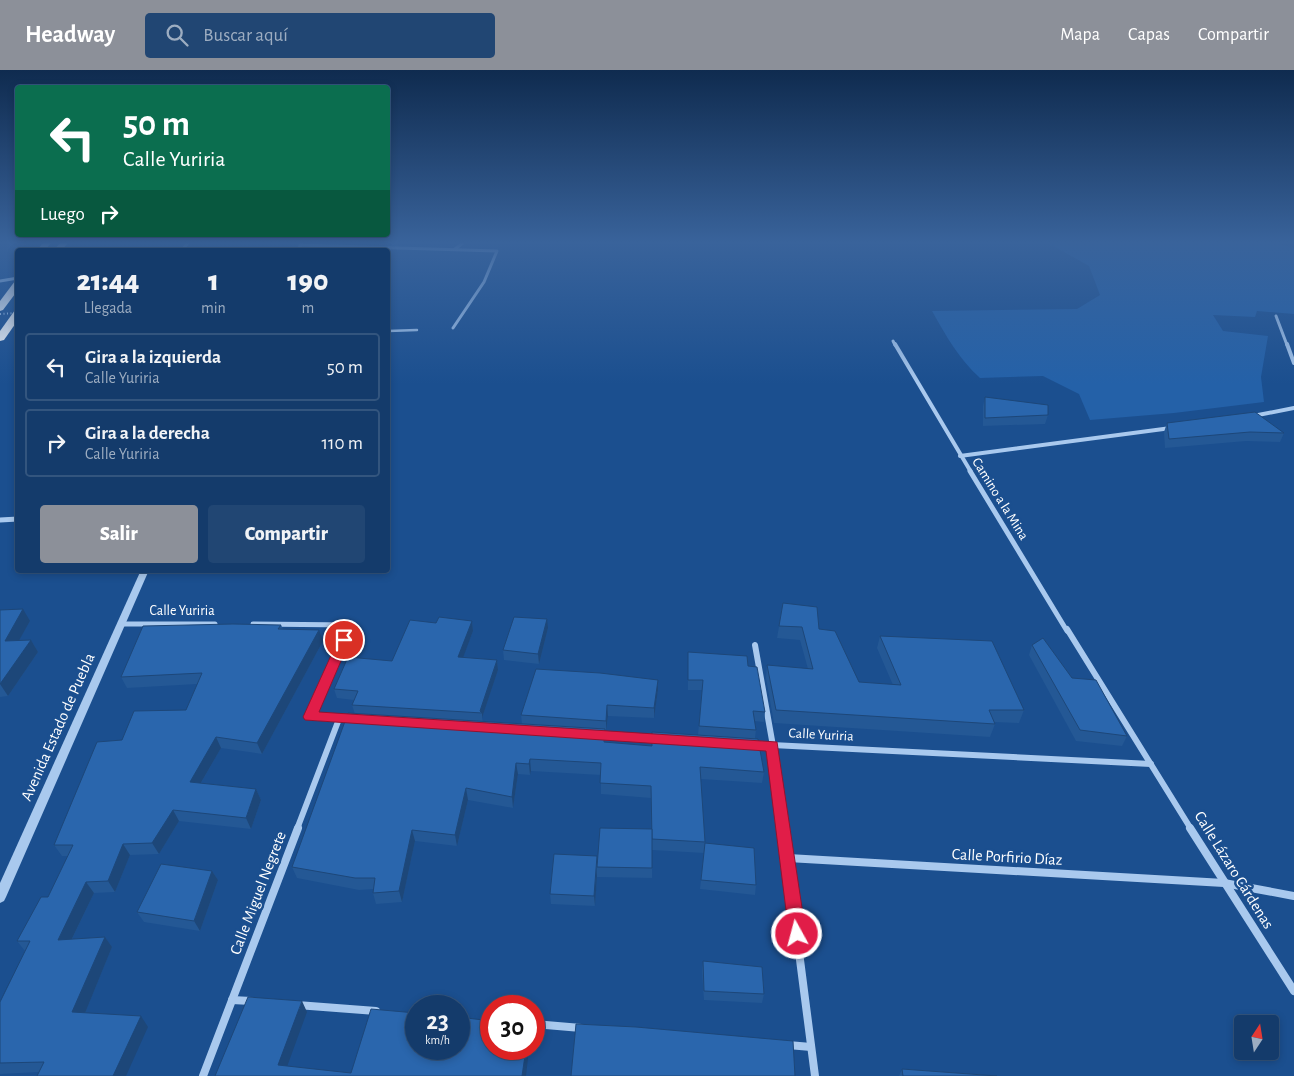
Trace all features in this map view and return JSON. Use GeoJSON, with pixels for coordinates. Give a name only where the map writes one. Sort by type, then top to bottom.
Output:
{"type":"FeatureCollection","features":[{"type":"Feature","properties":{"kind":"highway"},"geometry":{"type":"LineString","coordinates":[[0,308],[14,290]]}},
{"type":"Feature","properties":{"kind":"highway"},"geometry":{"type":"LineString","coordinates":[[0,338],[15,316]]}},
{"type":"Feature","properties":{"kind":"street"},"geometry":{"type":"LineString","coordinates":[[453,328],[478,290]]}},
{"type":"Feature","properties":{"kind":"street"},"geometry":{"type":"LineString","coordinates":[[1276,316],[1294,363]]}},
{"type":"Feature","properties":{"kind":"street"},"geometry":{"type":"LineString","coordinates":[[893,341],[960,456]]}},
{"type":"Feature","properties":{"kind":"street"},"geometry":{"type":"LineString","coordinates":[[1245,418],[1294,408]]}},
{"type":"Feature","properties":{"kind":"street","name":"Camino a la Mina"},"geometry":{"type":"LineString","coordinates":[[1151,764],[960,456],[1176,427]]}},
{"type":"Feature","properties":{"kind":"street"},"geometry":{"type":"LineString","coordinates":[[0,520],[15,519]]}},
{"type":"Feature","properties":{"kind":"street","name":"Avenida Estado de Puebla"},"geometry":{"type":"LineString","coordinates":[[0,897],[144,573]]}},
{"type":"Feature","properties":{"kind":"street","name":"Calle Yuriria"},"geometry":{"type":"LineString","coordinates":[[121,624],[221,624]]}},
{"type":"Feature","properties":{"kind":"street"},"geometry":{"type":"LineString","coordinates":[[251,624],[351,625],[310,717],[359,720]]}},
{"type":"Feature","properties":{"kind":"street"},"geometry":{"type":"LineString","coordinates":[[755,645],[788,858],[815,1076]]}},
{"type":"Feature","properties":{"kind":"street","name":"Calle Miguel Negrete"},"geometry":{"type":"LineString","coordinates":[[203,1076],[339,719]]}},
{"type":"Feature","properties":{"kind":"street"},"geometry":{"type":"LineString","coordinates":[[595,735],[664,739]]}},
{"type":"Feature","properties":{"kind":"street","name":"Calle Yuriria"},"geometry":{"type":"LineString","coordinates":[[743,744],[1151,764]]}},
{"type":"Feature","properties":{"kind":"street","name":"Calle Lázaro Cárdenas"},"geometry":{"type":"LineString","coordinates":[[1151,764],[1224,883],[1294,991]]}},
{"type":"Feature","properties":{"kind":"street","name":"Calle Porfirio Díaz"},"geometry":{"type":"LineString","coordinates":[[788,858],[1224,883],[1294,896]]}},
{"type":"Feature","properties":{"kind":"street"},"geometry":{"type":"LineString","coordinates":[[232,1000],[261,1002]]}},
{"type":"Feature","properties":{"kind":"street"},"geometry":{"type":"LineString","coordinates":[[290,1004],[387,1012]]}},
{"type":"Feature","properties":{"kind":"street"},"geometry":{"type":"LineString","coordinates":[[545,1025],[593,1029]]}},
{"type":"Feature","properties":{"kind":"street"},"geometry":{"type":"LineString","coordinates":[[781,1044],[811,1047]]}},
{"type":"Feature","properties":{"kind":"lane"},"geometry":{"type":"LineString","coordinates":[[390,331],[417,330]]}},
{"type":"Feature","properties":{"kind":"path"},"geometry":{"type":"LineString","coordinates":[[0,314],[15,312]]}},
{"type":"Feature","properties":{"kind":"shaded area"},"geometry":{"type":"Polygon","coordinates":[[[1098,290],[1294,290],[1294,314],[1257,311],[1255,317],[1213,315],[1223,331],[1268,336],[1261,377],[1264,402],[1174,413],[1090,420],[1079,394],[1043,376],[980,378],[959,355],[932,311],[1077,309],[1100,295],[1098,290]]]}},
{"type":"Feature","properties":{"kind":"building"},"geometry":{"type":"Polygon","coordinates":[[[985,397],[1048,405],[1048,415],[985,418],[985,397]]]}},
{"type":"Feature","properties":{"kind":"building"},"geometry":{"type":"Polygon","coordinates":[[[1255,412],[1284,433],[1250,432],[1169,439],[1167,423],[1255,412]]]}},
{"type":"Feature","properties":{"kind":"building"},"geometry":{"type":"Polygon","coordinates":[[[783,603],[817,607],[819,629],[835,631],[859,682],[901,685],[880,636],[992,641],[1024,710],[989,710],[995,724],[776,710],[767,665],[813,669],[802,627],[779,626],[783,603]]]}},
{"type":"Feature","properties":{"kind":"building"},"geometry":{"type":"Polygon","coordinates":[[[23,609],[5,641],[31,640],[0,684],[0,610],[23,609]]]}},
{"type":"Feature","properties":{"kind":"building"},"geometry":{"type":"Polygon","coordinates":[[[439,617],[472,621],[458,657],[497,660],[480,711],[482,713],[352,705],[358,691],[334,689],[348,657],[392,661],[410,620],[436,623],[439,617]]]}},
{"type":"Feature","properties":{"kind":"building"},"geometry":{"type":"Polygon","coordinates":[[[514,617],[547,619],[538,654],[503,650],[514,617]]]}},
{"type":"Feature","properties":{"kind":"building"},"geometry":{"type":"Polygon","coordinates":[[[281,625],[278,629],[319,630],[257,743],[216,737],[190,782],[256,789],[246,818],[173,810],[152,843],[123,844],[108,881],[86,882],[58,940],[105,937],[72,1012],[141,1016],[113,1076],[37,1076],[44,1062],[0,1063],[0,1002],[30,941],[17,941],[41,897],[48,897],[73,845],[54,845],[97,742],[122,740],[134,711],[186,710],[202,673],[121,677],[143,626],[281,625]]]}},
{"type":"Feature","properties":{"kind":"building"},"geometry":{"type":"Polygon","coordinates":[[[1043,638],[1072,678],[1096,680],[1127,736],[1080,730],[1032,645],[1043,638]]]}},
{"type":"Feature","properties":{"kind":"building"},"geometry":{"type":"Polygon","coordinates":[[[688,652],[747,656],[748,666],[757,667],[765,712],[753,711],[756,730],[699,726],[703,680],[688,680],[688,652]]]}},
{"type":"Feature","properties":{"kind":"building"},"geometry":{"type":"Polygon","coordinates":[[[536,669],[600,673],[658,680],[654,708],[607,705],[606,721],[521,715],[536,669]]]}},
{"type":"Feature","properties":{"kind":"building"},"geometry":{"type":"Polygon","coordinates":[[[348,713],[605,729],[604,742],[652,746],[652,732],[758,739],[764,772],[700,767],[705,842],[652,839],[651,786],[600,783],[601,763],[530,759],[529,764],[516,763],[512,797],[466,788],[455,835],[412,830],[399,891],[373,893],[375,878],[355,878],[292,867],[348,713]]]}},
{"type":"Feature","properties":{"kind":"building"},"geometry":{"type":"Polygon","coordinates":[[[600,828],[652,829],[652,868],[597,867],[600,828]]]}},
{"type":"Feature","properties":{"kind":"building"},"geometry":{"type":"Polygon","coordinates":[[[705,843],[754,848],[756,885],[701,880],[705,843]]]}},
{"type":"Feature","properties":{"kind":"building"},"geometry":{"type":"Polygon","coordinates":[[[554,854],[597,856],[594,896],[550,894],[554,854]]]}},
{"type":"Feature","properties":{"kind":"building"},"geometry":{"type":"Polygon","coordinates":[[[161,864],[212,871],[194,921],[137,912],[161,864]]]}},
{"type":"Feature","properties":{"kind":"building"},"geometry":{"type":"Polygon","coordinates":[[[703,961],[762,967],[764,994],[704,991],[703,961]]]}},
{"type":"Feature","properties":{"kind":"building"},"geometry":{"type":"Polygon","coordinates":[[[248,997],[302,1001],[278,1065],[351,1073],[371,1009],[405,1012],[405,1060],[470,1060],[470,1018],[480,1020],[480,1060],[524,1060],[522,1076],[215,1076],[248,997]]]}},
{"type":"Feature","properties":{"kind":"building"},"geometry":{"type":"Polygon","coordinates":[[[576,1024],[636,1027],[793,1041],[795,1076],[571,1076],[576,1024]]]}},
{"type":"Feature","properties":{"kind":"building"},"geometry":{"type":"Polygon","coordinates":[[[902,1069],[997,1076],[903,1076],[902,1069]]]}},
{"type":"Feature","properties":{"kind":"route"},"geometry":{"type":"LineString","coordinates":[[344,640],[310,717],[772,746],[797,934]]}}]}
